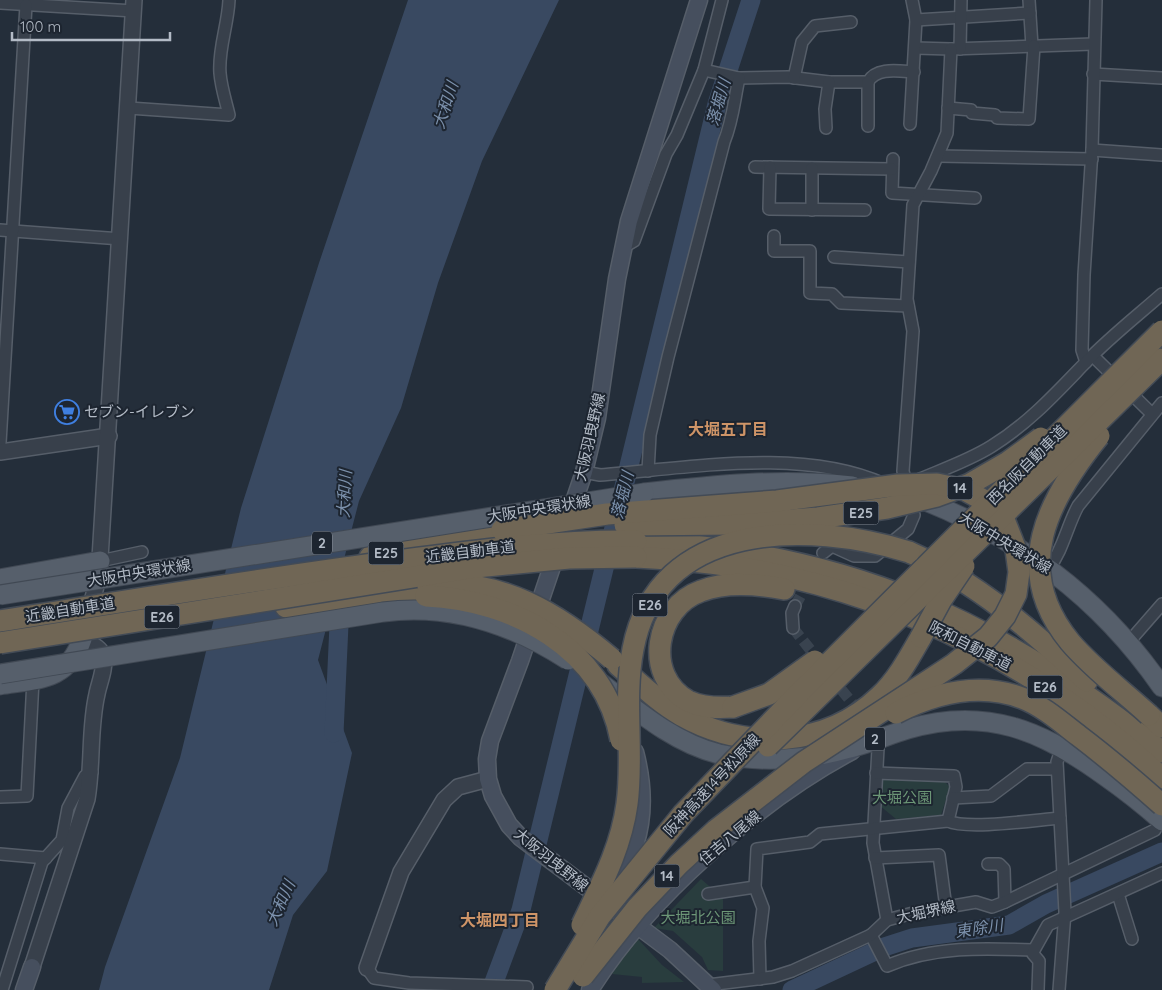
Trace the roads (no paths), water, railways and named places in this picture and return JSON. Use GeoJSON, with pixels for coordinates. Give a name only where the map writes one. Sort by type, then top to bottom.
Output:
{"type":"FeatureCollection","features":[{"type":"Feature","properties":{"kind":"highway","name":"E25"},"geometry":{"type":"LineString","coordinates":[[310,572],[424,544],[502,530],[776,522],[861,513],[937,496],[970,484],[990,474],[1030,446],[1162,331]]}},
{"type":"Feature","properties":{"kind":"highway","name":"西名阪自動車道"},"geometry":{"type":"LineString","coordinates":[[907,611],[961,531],[1162,331]]}},
{"type":"Feature","properties":{"kind":"highway","name":"西名阪自動車道"},"geometry":{"type":"LineString","coordinates":[[907,611],[1162,360]]}},
{"type":"Feature","properties":{"kind":"highway"},"geometry":{"type":"LineString","coordinates":[[1162,360],[1084,455],[1063,486],[1044,525],[1040,558],[1041,576],[1048,605],[1062,631],[1091,663],[1162,727]]}},
{"type":"Feature","properties":{"kind":"highway","name":"14"},"geometry":{"type":"LineString","coordinates":[[502,530],[608,514],[776,501],[916,484],[937,484],[965,490],[994,508],[1010,530],[1016,550],[1019,572],[1016,594],[993,632],[968,654],[857,726],[765,791],[716,830],[679,864],[638,908],[583,985]]}},
{"type":"Feature","properties":{"kind":"highway","name":"E26"},"geometry":{"type":"LineString","coordinates":[[56,634],[117,631],[433,585],[477,587],[506,594],[535,605],[576,631],[663,702],[697,723],[736,736],[781,740],[818,733],[851,718],[867,708],[894,680],[907,611],[941,600],[961,570],[1031,487]]}},
{"type":"Feature","properties":{"kind":"highway","name":"E25"},"geometry":{"type":"LineString","coordinates":[[907,611],[822,595],[774,587],[737,585],[699,591],[683,601],[666,621],[659,642],[661,664],[672,686],[688,700],[709,707],[733,707],[769,694],[830,650],[939,548],[961,531]]}},
{"type":"Feature","properties":{"kind":"highway","name":"E26"},"geometry":{"type":"LineString","coordinates":[[551,990],[610,867],[622,834],[627,805],[629,686],[633,648],[642,619],[649,605],[668,580],[680,568],[710,550],[748,538],[782,534],[840,537],[909,552],[951,574],[999,607],[1066,662],[1162,752]]}},
{"type":"Feature","properties":{"kind":"highway","name":"近畿自動車道"},"geometry":{"type":"LineString","coordinates":[[0,622],[310,572],[508,546],[584,541],[636,549]]}},
{"type":"Feature","properties":{"kind":"highway","name":"近畿自動車道"},"geometry":{"type":"LineString","coordinates":[[0,643],[485,566],[636,549],[694,545],[761,554],[836,572],[907,611]]}},
{"type":"Feature","properties":{"kind":"highway","name":"E26"},"geometry":{"type":"LineString","coordinates":[[286,607],[432,596],[462,601],[495,610],[538,627],[575,654],[596,679],[612,704],[624,756],[627,805]]}},
{"type":"Feature","properties":{"kind":"highway","name":"阪和自動車道"},"geometry":{"type":"LineString","coordinates":[[907,611],[982,630],[1040,664],[1088,696],[1162,752]]}},
{"type":"Feature","properties":{"kind":"highway","name":"阪和自動車道"},"geometry":{"type":"LineString","coordinates":[[907,611],[1039,683],[1102,728],[1162,778]]}},
{"type":"Feature","properties":{"kind":"highway","name":"阪神高速14号松原線"},"geometry":{"type":"LineString","coordinates":[[583,985],[614,925],[675,846],[734,780],[907,611]]}},
{"type":"Feature","properties":{"kind":"highway","name":"阪神高速14号松原線"},"geometry":{"type":"LineString","coordinates":[[555,990],[600,916],[683,814],[907,611]]}},
{"type":"Feature","properties":{"kind":"highway","name":"14"},"geometry":{"type":"LineString","coordinates":[[765,791],[877,722],[904,709],[956,692],[992,691],[1023,698],[1039,707],[1101,753],[1162,805]]}},
{"type":"Feature","properties":{"kind":"main road","name":"大阪羽曳野線"},"geometry":{"type":"LineString","coordinates":[[636,926],[521,838],[499,810],[488,779],[487,759],[494,726],[520,661],[584,472],[601,393],[622,248],[699,0]]}},
{"type":"Feature","properties":{"kind":"main road","name":"大阪中央環状線"},"geometry":{"type":"LineString","coordinates":[[0,595],[644,493],[740,483],[781,482],[841,485],[909,494],[978,524],[1049,568],[1102,613],[1162,687]]}},
{"type":"Feature","properties":{"kind":"main road"},"geometry":{"type":"LineString","coordinates":[[0,579],[100,560]]}},
{"type":"Feature","properties":{"kind":"main road","name":"2"},"geometry":{"type":"LineString","coordinates":[[0,674],[383,612],[417,609],[472,616],[508,627],[540,642],[584,670],[668,732],[718,754],[764,760],[799,758],[850,748],[874,734],[945,722],[973,721],[1003,724],[1034,733],[1062,747],[1119,786],[1158,825]]}},
{"type":"Feature","properties":{"kind":"main road"},"geometry":{"type":"LineString","coordinates":[[0,686],[48,677],[63,669],[77,655],[82,640]]}},
{"type":"Feature","properties":{"kind":"main road"},"geometry":{"type":"LineString","coordinates":[[545,990],[633,855],[640,834],[642,790],[639,768],[626,725],[617,710],[584,670]]}},
{"type":"Feature","properties":{"kind":"main road","name":"住吉八尾線"},"geometry":{"type":"LineString","coordinates":[[583,985],[636,926],[683,878],[753,818],[874,734]]}},
{"type":"Feature","properties":{"kind":"main road","name":"大堀堺線"},"geometry":{"type":"LineString","coordinates":[[636,926],[670,950],[711,988]]}},
{"type":"Feature","properties":{"kind":"main road"},"geometry":{"type":"LineString","coordinates":[[24,990],[32,967]]}},
{"type":"Feature","properties":{"kind":"street"},"geometry":{"type":"LineString","coordinates":[[129,108],[229,115],[220,73],[229,0]]}},
{"type":"Feature","properties":{"kind":"street"},"geometry":{"type":"LineString","coordinates":[[622,248],[634,241],[666,154],[677,135],[704,70],[722,0]]}},
{"type":"Feature","properties":{"kind":"street"},"geometry":{"type":"LineString","coordinates":[[910,124],[916,20],[912,0]]}},
{"type":"Feature","properties":{"kind":"street"},"geometry":{"type":"LineString","coordinates":[[823,554],[832,546],[863,558],[875,556],[881,553],[912,524],[914,515],[903,472],[913,331],[908,306],[913,205],[938,156],[947,133],[948,108],[961,16],[961,0]]}},
{"type":"Feature","properties":{"kind":"street"},"geometry":{"type":"LineString","coordinates":[[948,108],[972,110],[972,113],[995,116],[997,118],[1029,119],[1033,46],[1030,0]]}},
{"type":"Feature","properties":{"kind":"street"},"geometry":{"type":"LineString","coordinates":[[1096,0],[1093,44],[1092,154],[1084,275],[1082,350],[1089,359],[1152,414]]}},
{"type":"Feature","properties":{"kind":"street"},"geometry":{"type":"LineString","coordinates":[[0,3],[134,6],[122,239],[100,575],[82,640],[96,647],[102,654],[104,664],[94,708],[92,772],[87,799],[32,967]]}},
{"type":"Feature","properties":{"kind":"street"},"geometry":{"type":"LineString","coordinates":[[0,443],[26,5]]}},
{"type":"Feature","properties":{"kind":"street"},"geometry":{"type":"LineString","coordinates":[[916,20],[1030,13]]}},
{"type":"Feature","properties":{"kind":"street"},"geometry":{"type":"LineString","coordinates":[[794,78],[802,42],[815,26],[851,22]]}},
{"type":"Feature","properties":{"kind":"street"},"geometry":{"type":"LineString","coordinates":[[915,48],[956,49],[1093,44]]}},
{"type":"Feature","properties":{"kind":"street"},"geometry":{"type":"LineString","coordinates":[[704,70],[739,78],[794,78],[829,82],[868,82]]}},
{"type":"Feature","properties":{"kind":"street"},"geometry":{"type":"LineString","coordinates":[[868,126],[868,82],[871,76],[878,72],[914,72]]}},
{"type":"Feature","properties":{"kind":"street"},"geometry":{"type":"LineString","coordinates":[[1093,74],[1162,78]]}},
{"type":"Feature","properties":{"kind":"street"},"geometry":{"type":"LineString","coordinates":[[643,471],[663,377],[724,142],[733,121],[734,100],[739,78]]}},
{"type":"Feature","properties":{"kind":"street"},"geometry":{"type":"LineString","coordinates":[[826,128],[825,109],[829,82]]}},
{"type":"Feature","properties":{"kind":"street"},"geometry":{"type":"LineString","coordinates":[[938,156],[1162,155]]}},
{"type":"Feature","properties":{"kind":"street"},"geometry":{"type":"LineString","coordinates":[[755,167],[812,168],[893,164],[892,193],[975,198]]}},
{"type":"Feature","properties":{"kind":"street"},"geometry":{"type":"LineString","coordinates":[[770,167],[769,209],[865,210]]}},
{"type":"Feature","properties":{"kind":"street"},"geometry":{"type":"LineString","coordinates":[[812,168],[812,210]]}},
{"type":"Feature","properties":{"kind":"street"},"geometry":{"type":"LineString","coordinates":[[0,230],[122,239]]}},
{"type":"Feature","properties":{"kind":"street"},"geometry":{"type":"LineString","coordinates":[[774,236],[774,251],[810,251],[810,293],[832,294],[841,303],[908,306]]}},
{"type":"Feature","properties":{"kind":"street"},"geometry":{"type":"LineString","coordinates":[[834,257],[909,262]]}},
{"type":"Feature","properties":{"kind":"street"},"geometry":{"type":"LineString","coordinates":[[909,494],[920,479],[991,447],[1012,432],[1050,401],[1089,359],[1162,294]]}},
{"type":"Feature","properties":{"kind":"street"},"geometry":{"type":"LineString","coordinates":[[1049,568],[1057,558],[1069,522],[1078,506],[1162,403]]}},
{"type":"Feature","properties":{"kind":"street"},"geometry":{"type":"LineString","coordinates":[[0,452],[109,436]]}},
{"type":"Feature","properties":{"kind":"street"},"geometry":{"type":"LineString","coordinates":[[584,472],[600,475],[760,463],[816,465],[843,468],[870,477],[909,494]]}},
{"type":"Feature","properties":{"kind":"street"},"geometry":{"type":"LineString","coordinates":[[100,560],[142,552]]}},
{"type":"Feature","properties":{"kind":"street"},"geometry":{"type":"LineString","coordinates":[[1128,643],[1162,604]]}},
{"type":"Feature","properties":{"kind":"street"},"geometry":{"type":"LineString","coordinates":[[793,628],[792,613],[795,606]]}},
{"type":"Feature","properties":{"kind":"street"},"geometry":{"type":"LineString","coordinates":[[0,797],[27,796],[33,680]]}},
{"type":"Feature","properties":{"kind":"street"},"geometry":{"type":"LineString","coordinates":[[874,734],[876,773],[873,828],[875,858],[887,920]]}},
{"type":"Feature","properties":{"kind":"street"},"geometry":{"type":"LineString","coordinates":[[1059,990],[1065,914],[1057,769],[1057,762],[1062,747]]}},
{"type":"Feature","properties":{"kind":"street"},"geometry":{"type":"LineString","coordinates":[[953,798],[992,796],[1027,769],[1057,769]]}},
{"type":"Feature","properties":{"kind":"street"},"geometry":{"type":"LineString","coordinates":[[2,986],[42,862],[62,840],[68,808],[85,776],[92,772]]}},
{"type":"Feature","properties":{"kind":"street"},"geometry":{"type":"LineString","coordinates":[[876,773],[954,776],[956,787],[948,821]]}},
{"type":"Feature","properties":{"kind":"street"},"geometry":{"type":"LineString","coordinates":[[488,779],[458,787],[444,800],[401,872],[367,968],[374,978],[409,984],[527,987]]}},
{"type":"Feature","properties":{"kind":"street"},"geometry":{"type":"LineString","coordinates":[[760,979],[758,941],[763,908],[755,887],[757,849],[810,842],[820,834],[873,828],[948,821],[955,824],[984,824],[1060,818]]}},
{"type":"Feature","properties":{"kind":"street","name":"大堀堺線"},"geometry":{"type":"LineString","coordinates":[[711,988],[792,972],[871,935],[887,920],[976,902],[992,907],[1063,876],[1158,825]]}},
{"type":"Feature","properties":{"kind":"street"},"geometry":{"type":"LineString","coordinates":[[0,854],[46,858]]}},
{"type":"Feature","properties":{"kind":"street"},"geometry":{"type":"LineString","coordinates":[[875,858],[938,855],[946,908]]}},
{"type":"Feature","properties":{"kind":"street"},"geometry":{"type":"LineString","coordinates":[[988,864],[999,864],[1004,869],[1005,902]]}},
{"type":"Feature","properties":{"kind":"street"},"geometry":{"type":"LineString","coordinates":[[1038,990],[1039,961],[1033,954],[1048,925],[1065,914],[1118,894],[1162,873]]}},
{"type":"Feature","properties":{"kind":"street"},"geometry":{"type":"LineString","coordinates":[[708,894],[755,887]]}},
{"type":"Feature","properties":{"kind":"street"},"geometry":{"type":"LineString","coordinates":[[1118,894],[1132,939]]}},
{"type":"Feature","properties":{"kind":"street"},"geometry":{"type":"LineString","coordinates":[[871,935],[887,966],[904,959],[978,947],[1034,950]]}},
{"type":"Feature","properties":{"kind":"water"},"geometry":{"type":"Polygon","coordinates":[[[408,0],[559,0],[482,161],[438,283],[401,408],[359,501],[318,660],[352,753],[327,871],[293,915],[269,990],[99,990],[105,967],[180,758],[241,508],[319,263],[408,0]]]}},
{"type":"Feature","properties":{"kind":"waterway","name":"落堀川"},"geometry":{"type":"LineString","coordinates":[[491,990],[521,910],[717,104],[751,0]]}},
{"type":"Feature","properties":{"kind":"waterway","name":"大和川"},"geometry":{"type":"LineString","coordinates":[[334,733],[340,603]]}},
{"type":"Feature","properties":{"kind":"waterway","name":"東除川"},"geometry":{"type":"LineString","coordinates":[[792,990],[884,947],[912,938],[1009,925],[1046,904],[1162,852]]}},
{"type":"Feature","properties":{"kind":"tunnel"},"geometry":{"type":"LineString","coordinates":[[795,606],[810,579]]}},
{"type":"Feature","properties":{"kind":"tunnel"},"geometry":{"type":"LineString","coordinates":[[793,628],[820,662]]}},
{"type":"Feature","properties":{"kind":"tunnel"},"geometry":{"type":"LineString","coordinates":[[831,677],[862,715]]}},
{"type":"Feature","properties":{"kind":"place","name":"セブン-イレブン"},"geometry":{"type":"Point","coordinates":[67,412]}},
{"type":"Feature","properties":{"kind":"district","name":"大堀五丁目"},"geometry":{"type":"Point","coordinates":[728,429]}},
{"type":"Feature","properties":{"kind":"district","name":"大堀四丁目"},"geometry":{"type":"Point","coordinates":[500,920]}},
{"type":"Feature","properties":{"kind":"park label","name":"大堀公園"},"geometry":{"type":"Point","coordinates":[902,798]}},
{"type":"Feature","properties":{"kind":"park label","name":"大堀北公園"},"geometry":{"type":"Point","coordinates":[698,918]}}]}
